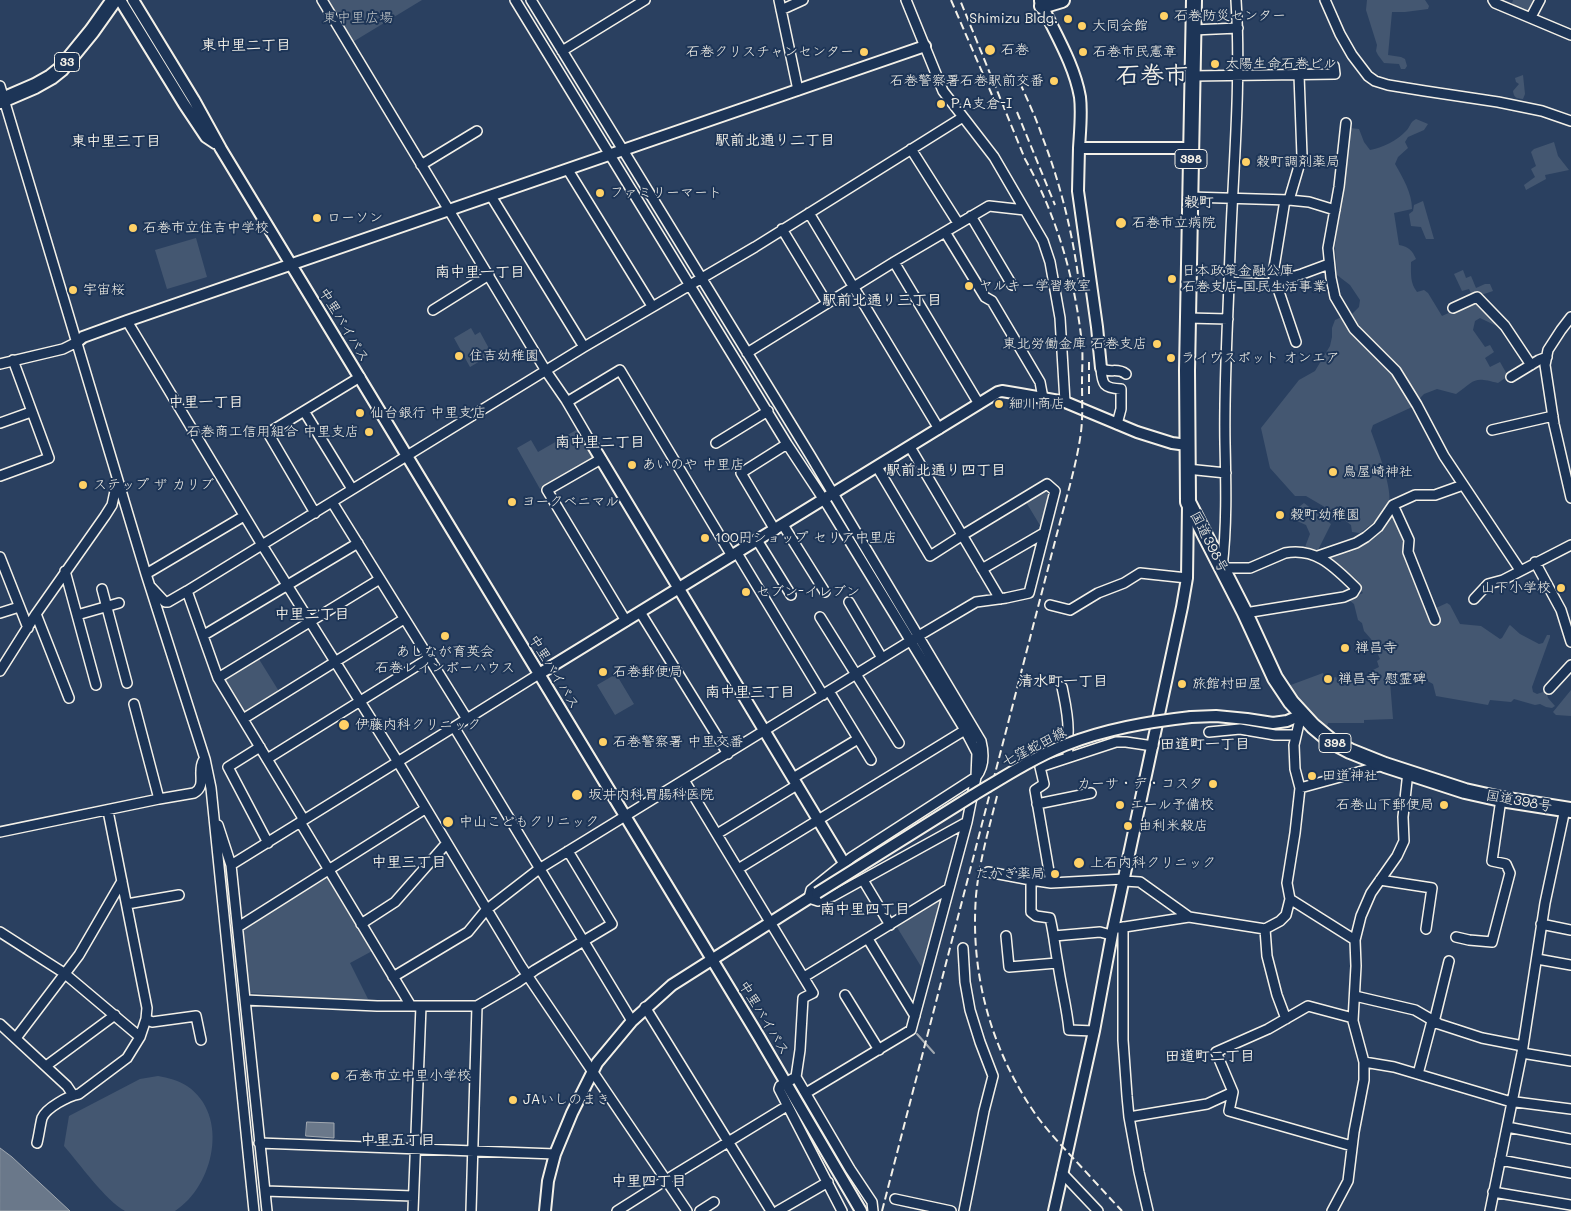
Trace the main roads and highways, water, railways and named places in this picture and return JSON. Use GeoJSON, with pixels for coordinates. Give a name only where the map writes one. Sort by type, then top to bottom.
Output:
{"type":"FeatureCollection","features":[{"type":"Feature","properties":{"kind":"main road","name":"33"},"geometry":{"type":"LineString","coordinates":[[1,95],[35,86],[51,77],[92,31],[114,0]]}},
{"type":"Feature","properties":{"kind":"main road"},"geometry":{"type":"LineString","coordinates":[[1041,3],[1062,0]]}},
{"type":"Feature","properties":{"kind":"main road","name":"国道398号"},"geometry":{"type":"LineString","coordinates":[[1194,0],[1188,318],[1188,502],[1245,613],[1275,678],[1302,715],[1330,740],[1350,751],[1385,765],[1465,791],[1568,810]]}},
{"type":"Feature","properties":{"kind":"waterway"},"geometry":{"type":"LineString","coordinates":[[917,1034],[934,1053]]}},
{"type":"Feature","properties":{"kind":"railway"},"geometry":{"type":"LineString","coordinates":[[951,0],[992,95]]}},
{"type":"Feature","properties":{"kind":"railway"},"geometry":{"type":"LineString","coordinates":[[882,1211],[1072,477],[1082,426],[1082,344],[1075,296],[1063,248],[1046,203],[1025,159],[960,0]]}},
{"type":"Feature","properties":{"kind":"railway"},"geometry":{"type":"LineString","coordinates":[[1020,83],[1040,129],[1060,190],[1073,246],[1079,283]]}},
{"type":"Feature","properties":{"kind":"railway"},"geometry":{"type":"LineString","coordinates":[[1017,112],[1055,205]]}},
{"type":"Feature","properties":{"kind":"railway"},"geometry":{"type":"LineString","coordinates":[[1089,362],[1089,397]]}},
{"type":"Feature","properties":{"kind":"railway"},"geometry":{"type":"LineString","coordinates":[[997,796],[982,858],[976,896],[977,954],[980,982],[987,1010],[1007,1064],[1020,1090],[1036,1115],[1058,1142],[1122,1211]]}},
{"type":"Feature","properties":{"kind":"place","name":"石巻防災センター"},"geometry":{"type":"Point","coordinates":[1164,16]}},
{"type":"Feature","properties":{"kind":"place","name":"Shimizu Bldg."},"geometry":{"type":"Point","coordinates":[1068,19]}},
{"type":"Feature","properties":{"kind":"place","name":"大同会館"},"geometry":{"type":"Point","coordinates":[1082,26]}},
{"type":"Feature","properties":{"kind":"place","name":"石巻"},"geometry":{"type":"Point","coordinates":[990,50]}},
{"type":"Feature","properties":{"kind":"place","name":"石巻クリスチャンセンター"},"geometry":{"type":"Point","coordinates":[864,52]}},
{"type":"Feature","properties":{"kind":"place","name":"石巻市民憲章"},"geometry":{"type":"Point","coordinates":[1083,52]}},
{"type":"Feature","properties":{"kind":"place","name":"太陽生命石巻ビル"},"geometry":{"type":"Point","coordinates":[1215,64]}},
{"type":"Feature","properties":{"kind":"place","name":"石巻警察署石巻駅前交番"},"geometry":{"type":"Point","coordinates":[1054,81]}},
{"type":"Feature","properties":{"kind":"place","name":"P.A支倉-I"},"geometry":{"type":"Point","coordinates":[941,104]}},
{"type":"Feature","properties":{"kind":"place","name":"穀町調剤薬局"},"geometry":{"type":"Point","coordinates":[1246,162]}},
{"type":"Feature","properties":{"kind":"place","name":"ファミリーマート"},"geometry":{"type":"Point","coordinates":[600,193]}},
{"type":"Feature","properties":{"kind":"place","name":"ローソン"},"geometry":{"type":"Point","coordinates":[317,218]}},
{"type":"Feature","properties":{"kind":"place","name":"石巻市立病院"},"geometry":{"type":"Point","coordinates":[1121,223]}},
{"type":"Feature","properties":{"kind":"place","name":"石巻市立住吉中学校"},"geometry":{"type":"Point","coordinates":[133,228]}},
{"type":"Feature","properties":{"kind":"place","name":"日本政策金融公庫 石巻支店 国民生活事業"},"geometry":{"type":"Point","coordinates":[1172,279]}},
{"type":"Feature","properties":{"kind":"place","name":"ヤルキー学習教室"},"geometry":{"type":"Point","coordinates":[969,286]}},
{"type":"Feature","properties":{"kind":"place","name":"宇宙桜"},"geometry":{"type":"Point","coordinates":[73,290]}},
{"type":"Feature","properties":{"kind":"place","name":"東北労働金庫 石巻支店"},"geometry":{"type":"Point","coordinates":[1157,344]}},
{"type":"Feature","properties":{"kind":"place","name":"住吉幼稚園"},"geometry":{"type":"Point","coordinates":[459,356]}},
{"type":"Feature","properties":{"kind":"place","name":"ライヴスポット オンエア"},"geometry":{"type":"Point","coordinates":[1171,358]}},
{"type":"Feature","properties":{"kind":"place","name":"細川商店"},"geometry":{"type":"Point","coordinates":[999,404]}},
{"type":"Feature","properties":{"kind":"place","name":"仙台銀行 中里支店"},"geometry":{"type":"Point","coordinates":[360,413]}},
{"type":"Feature","properties":{"kind":"place","name":"石巻商工信用組合 中里支店"},"geometry":{"type":"Point","coordinates":[369,432]}},
{"type":"Feature","properties":{"kind":"place","name":"あいのや 中里店"},"geometry":{"type":"Point","coordinates":[632,465]}},
{"type":"Feature","properties":{"kind":"place","name":"鳥屋崎神社"},"geometry":{"type":"Point","coordinates":[1333,472]}},
{"type":"Feature","properties":{"kind":"place","name":"ステップ ザ カリブ"},"geometry":{"type":"Point","coordinates":[83,485]}},
{"type":"Feature","properties":{"kind":"place","name":"ヨークベニマル"},"geometry":{"type":"Point","coordinates":[512,502]}},
{"type":"Feature","properties":{"kind":"place","name":"穀町幼稚園"},"geometry":{"type":"Point","coordinates":[1280,515]}},
{"type":"Feature","properties":{"kind":"place","name":"100円ショップ セリア中里店"},"geometry":{"type":"Point","coordinates":[705,538]}},
{"type":"Feature","properties":{"kind":"place","name":"山下小学校"},"geometry":{"type":"Point","coordinates":[1561,588]}},
{"type":"Feature","properties":{"kind":"place","name":"セブン-イレブン"},"geometry":{"type":"Point","coordinates":[746,592]}},
{"type":"Feature","properties":{"kind":"place","name":"あしなが育英会 石巻レインボーハウス"},"geometry":{"type":"Point","coordinates":[445,636]}},
{"type":"Feature","properties":{"kind":"place","name":"禅昌寺"},"geometry":{"type":"Point","coordinates":[1345,648]}},
{"type":"Feature","properties":{"kind":"place","name":"石巻郵便局"},"geometry":{"type":"Point","coordinates":[603,672]}},
{"type":"Feature","properties":{"kind":"place","name":"禅昌寺 慰霊碑"},"geometry":{"type":"Point","coordinates":[1328,679]}},
{"type":"Feature","properties":{"kind":"place","name":"旅館村田屋"},"geometry":{"type":"Point","coordinates":[1182,684]}},
{"type":"Feature","properties":{"kind":"place","name":"伊藤内科クリニック"},"geometry":{"type":"Point","coordinates":[344,725]}},
{"type":"Feature","properties":{"kind":"place","name":"石巻警察署 中里交番"},"geometry":{"type":"Point","coordinates":[603,742]}},
{"type":"Feature","properties":{"kind":"place","name":"田道神社"},"geometry":{"type":"Point","coordinates":[1312,776]}},
{"type":"Feature","properties":{"kind":"place","name":"カーサ・デ・コスタ"},"geometry":{"type":"Point","coordinates":[1213,784]}},
{"type":"Feature","properties":{"kind":"place","name":"坂井内科胃腸科医院"},"geometry":{"type":"Point","coordinates":[577,795]}},
{"type":"Feature","properties":{"kind":"place","name":"エール予備校"},"geometry":{"type":"Point","coordinates":[1120,805]}},
{"type":"Feature","properties":{"kind":"place","name":"石巻山下郵便局"},"geometry":{"type":"Point","coordinates":[1444,805]}},
{"type":"Feature","properties":{"kind":"place","name":"中山こどもクリニック"},"geometry":{"type":"Point","coordinates":[448,822]}},
{"type":"Feature","properties":{"kind":"place","name":"由利米穀店"},"geometry":{"type":"Point","coordinates":[1128,826]}},
{"type":"Feature","properties":{"kind":"place","name":"上石内科クリニック"},"geometry":{"type":"Point","coordinates":[1079,863]}},
{"type":"Feature","properties":{"kind":"place","name":"たかぎ薬局"},"geometry":{"type":"Point","coordinates":[1055,874]}},
{"type":"Feature","properties":{"kind":"place","name":"石巻市立中里小学校"},"geometry":{"type":"Point","coordinates":[335,1076]}},
{"type":"Feature","properties":{"kind":"place","name":"JAいしのまき"},"geometry":{"type":"Point","coordinates":[513,1100]}},
{"type":"Feature","properties":{"kind":"district","name":"東中里二丁目"},"geometry":{"type":"Point","coordinates":[246,45]}},
{"type":"Feature","properties":{"kind":"district","name":"石巻市"},"geometry":{"type":"Point","coordinates":[1152,76]}},
{"type":"Feature","properties":{"kind":"district","name":"駅前北通り二丁目"},"geometry":{"type":"Point","coordinates":[775,140]}},
{"type":"Feature","properties":{"kind":"district","name":"東中里三丁目"},"geometry":{"type":"Point","coordinates":[116,141]}},
{"type":"Feature","properties":{"kind":"district","name":"穀町"},"geometry":{"type":"Point","coordinates":[1199,202]}},
{"type":"Feature","properties":{"kind":"district","name":"南中里一丁目"},"geometry":{"type":"Point","coordinates":[480,272]}},
{"type":"Feature","properties":{"kind":"district","name":"駅前北通り三丁目"},"geometry":{"type":"Point","coordinates":[882,300]}},
{"type":"Feature","properties":{"kind":"district","name":"中里一丁目"},"geometry":{"type":"Point","coordinates":[206,402]}},
{"type":"Feature","properties":{"kind":"district","name":"南中里二丁目"},"geometry":{"type":"Point","coordinates":[600,442]}},
{"type":"Feature","properties":{"kind":"district","name":"駅前北通り四丁目"},"geometry":{"type":"Point","coordinates":[946,470]}},
{"type":"Feature","properties":{"kind":"district","name":"中里二丁目"},"geometry":{"type":"Point","coordinates":[312,614]}},
{"type":"Feature","properties":{"kind":"district","name":"清水町一丁目"},"geometry":{"type":"Point","coordinates":[1063,681]}},
{"type":"Feature","properties":{"kind":"district","name":"南中里三丁目"},"geometry":{"type":"Point","coordinates":[750,692]}},
{"type":"Feature","properties":{"kind":"district","name":"田道町一丁目"},"geometry":{"type":"Point","coordinates":[1205,744]}},
{"type":"Feature","properties":{"kind":"district","name":"中里三丁目"},"geometry":{"type":"Point","coordinates":[409,862]}},
{"type":"Feature","properties":{"kind":"district","name":"南中里四丁目"},"geometry":{"type":"Point","coordinates":[865,909]}},
{"type":"Feature","properties":{"kind":"district","name":"田道町二丁目"},"geometry":{"type":"Point","coordinates":[1210,1056]}},
{"type":"Feature","properties":{"kind":"district","name":"中里五丁目"},"geometry":{"type":"Point","coordinates":[398,1140]}},
{"type":"Feature","properties":{"kind":"district","name":"中里四丁目"},"geometry":{"type":"Point","coordinates":[649,1181]}},
{"type":"Feature","properties":{"kind":"park label","name":"東中里広場"},"geometry":{"type":"Point","coordinates":[358,18]}}]}
